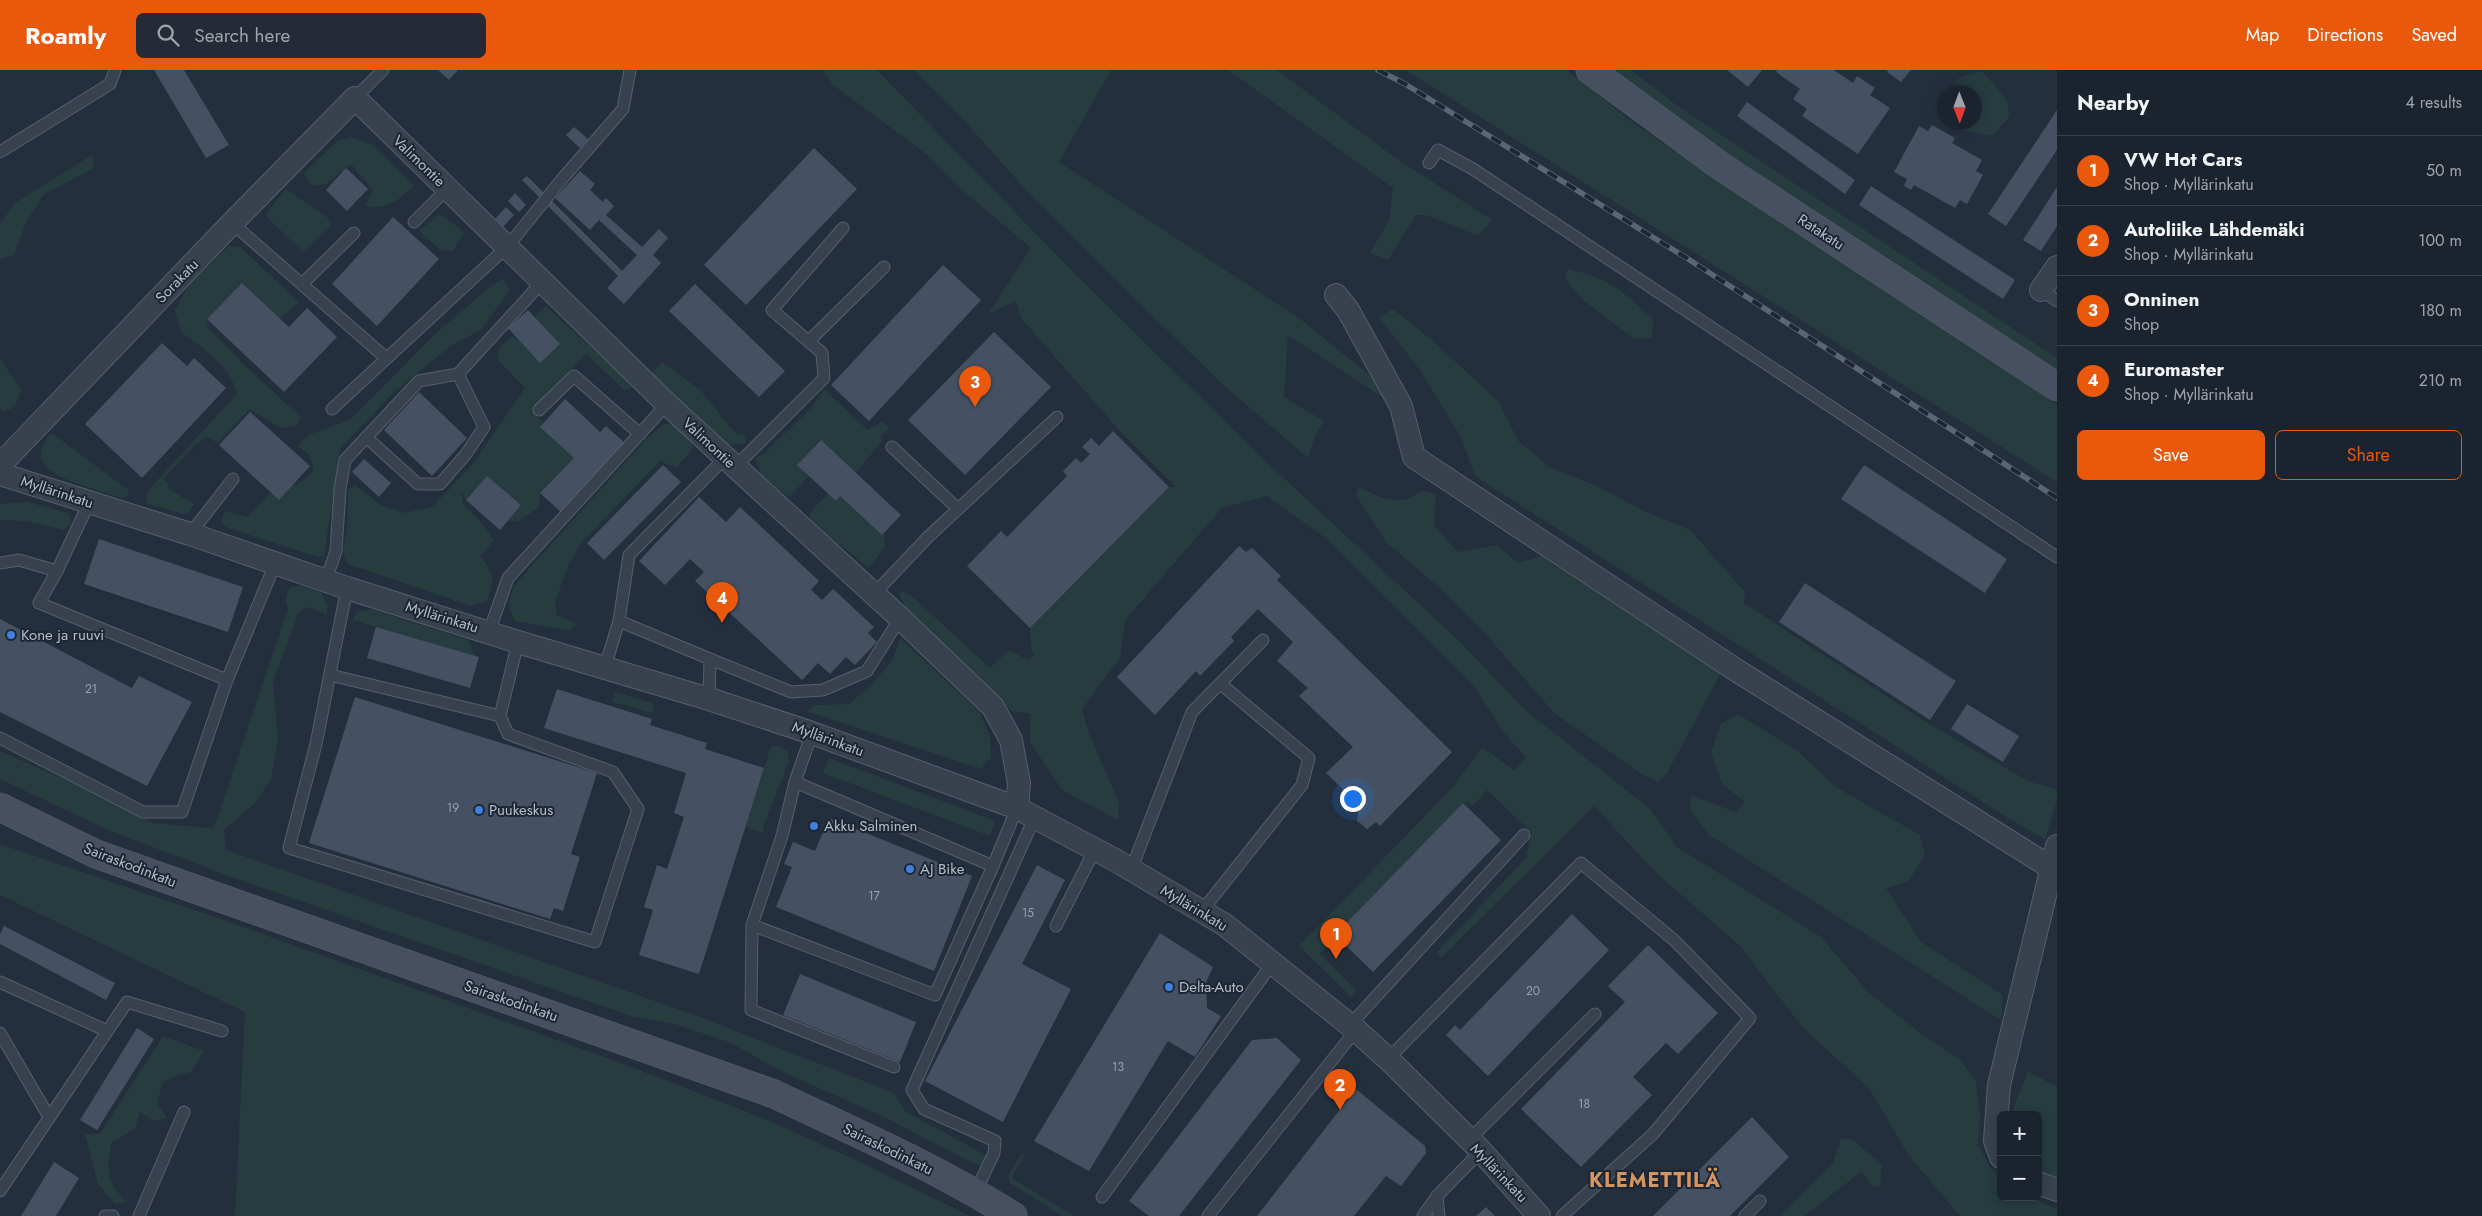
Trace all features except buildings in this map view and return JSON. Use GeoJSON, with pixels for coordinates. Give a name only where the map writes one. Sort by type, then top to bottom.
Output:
{"type":"FeatureCollection","features":[{"type":"Feature","properties":{"kind":"main road","name":"Ratakatu"},"geometry":{"type":"LineString","coordinates":[[1590,70],[1719,165],[2057,387]]}},
{"type":"Feature","properties":{"kind":"main road","name":"Sairaskodinkatu"},"geometry":{"type":"LineString","coordinates":[[0,807],[96,854],[774,1094],[871,1139],[975,1193],[1013,1216]]}},
{"type":"Feature","properties":{"kind":"street","name":"Valimontie"},"geometry":{"type":"LineString","coordinates":[[355,98],[543,280],[667,404],[900,618],[993,707],[1011,740],[1026,814]]}},
{"type":"Feature","properties":{"kind":"street","name":"Sorakatu"},"geometry":{"type":"LineString","coordinates":[[1,462],[232,222],[355,98]]}},
{"type":"Feature","properties":{"kind":"street"},"geometry":{"type":"LineString","coordinates":[[2049,295],[2057,267]]}},
{"type":"Feature","properties":{"kind":"street"},"geometry":{"type":"LineString","coordinates":[[1336,295],[1348,310],[1401,406],[1414,457],[1739,672],[2050,867]]}},
{"type":"Feature","properties":{"kind":"street","name":"Myllärinkatu"},"geometry":{"type":"LineString","coordinates":[[1,462],[89,503],[190,534],[347,588],[709,699],[812,733],[1026,814],[1095,849],[1225,925],[1353,1028],[1388,1059],[1475,1146],[1539,1216]]}},
{"type":"Feature","properties":{"kind":"street"},"geometry":{"type":"LineString","coordinates":[[2001,1156],[1995,1141],[1999,1085],[2050,867],[2057,846]]}},
{"type":"Feature","properties":{"kind":"street"},"geometry":{"type":"LineString","coordinates":[[2042,1184],[2057,1190]]}},
{"type":"Feature","properties":{"kind":"lane"},"geometry":{"type":"LineString","coordinates":[[0,152],[110,84],[115,70]]}},
{"type":"Feature","properties":{"kind":"lane"},"geometry":{"type":"LineString","coordinates":[[355,98],[383,70]]}},
{"type":"Feature","properties":{"kind":"lane"},"geometry":{"type":"LineString","coordinates":[[332,409],[508,246],[562,179],[623,109],[630,70]]}},
{"type":"Feature","properties":{"kind":"lane"},"geometry":{"type":"LineString","coordinates":[[1429,163],[1438,150],[1474,170],[2057,557]]}},
{"type":"Feature","properties":{"kind":"lane"},"geometry":{"type":"LineString","coordinates":[[414,222],[448,188]]}},
{"type":"Feature","properties":{"kind":"lane"},"geometry":{"type":"LineString","coordinates":[[232,222],[386,358]]}},
{"type":"Feature","properties":{"kind":"lane"},"geometry":{"type":"LineString","coordinates":[[605,667],[619,621],[629,555],[824,378],[822,353],[810,340],[772,310],[843,228]]}},
{"type":"Feature","properties":{"kind":"lane"},"geometry":{"type":"LineString","coordinates":[[302,284],[354,233]]}},
{"type":"Feature","properties":{"kind":"lane"},"geometry":{"type":"LineString","coordinates":[[810,340],[884,267]]}},
{"type":"Feature","properties":{"kind":"lane"},"geometry":{"type":"LineString","coordinates":[[326,580],[336,551],[344,460],[419,381],[458,374],[543,280]]}},
{"type":"Feature","properties":{"kind":"lane"},"geometry":{"type":"LineString","coordinates":[[366,437],[418,484],[440,484],[466,454],[484,427],[458,374]]}},
{"type":"Feature","properties":{"kind":"lane"},"geometry":{"type":"LineString","coordinates":[[539,410],[574,376],[640,434]]}},
{"type":"Feature","properties":{"kind":"lane"},"geometry":{"type":"LineString","coordinates":[[489,632],[508,578],[667,404]]}},
{"type":"Feature","properties":{"kind":"lane"},"geometry":{"type":"LineString","coordinates":[[874,594],[928,537],[1057,417]]}},
{"type":"Feature","properties":{"kind":"lane"},"geometry":{"type":"LineString","coordinates":[[892,446],[958,509]]}},
{"type":"Feature","properties":{"kind":"lane"},"geometry":{"type":"LineString","coordinates":[[190,534],[233,479]]}},
{"type":"Feature","properties":{"kind":"lane"},"geometry":{"type":"LineString","coordinates":[[89,503],[57,571],[39,603],[227,680]]}},
{"type":"Feature","properties":{"kind":"lane"},"geometry":{"type":"LineString","coordinates":[[0,563],[18,560],[57,571]]}},
{"type":"Feature","properties":{"kind":"lane"},"geometry":{"type":"LineString","coordinates":[[0,738],[143,812],[182,812],[227,680],[275,564]]}},
{"type":"Feature","properties":{"kind":"lane"},"geometry":{"type":"LineString","coordinates":[[347,588],[316,744],[289,848],[595,942],[638,808],[613,772],[508,734],[500,716],[518,642]]}},
{"type":"Feature","properties":{"kind":"lane"},"geometry":{"type":"LineString","coordinates":[[619,621],[791,692],[823,690],[867,671],[900,618]]}},
{"type":"Feature","properties":{"kind":"lane"},"geometry":{"type":"LineString","coordinates":[[1131,870],[1192,712],[1263,640]]}},
{"type":"Feature","properties":{"kind":"lane"},"geometry":{"type":"LineString","coordinates":[[709,699],[710,659]]}},
{"type":"Feature","properties":{"kind":"lane"},"geometry":{"type":"LineString","coordinates":[[330,675],[500,716]]}},
{"type":"Feature","properties":{"kind":"lane"},"geometry":{"type":"LineString","coordinates":[[1202,912],[1302,785],[1309,758],[1221,684]]}},
{"type":"Feature","properties":{"kind":"lane"},"geometry":{"type":"LineString","coordinates":[[812,733],[802,766],[794,782],[782,836],[752,925],[751,1010],[894,1067]]}},
{"type":"Feature","properties":{"kind":"lane"},"geometry":{"type":"LineString","coordinates":[[794,782],[993,866]]}},
{"type":"Feature","properties":{"kind":"lane"},"geometry":{"type":"LineString","coordinates":[[752,925],[935,995],[993,866],[1026,814]]}},
{"type":"Feature","properties":{"kind":"lane"},"geometry":{"type":"LineString","coordinates":[[975,1193],[994,1153],[995,1141],[924,1109],[912,1090],[1026,814]]}},
{"type":"Feature","properties":{"kind":"lane"},"geometry":{"type":"LineString","coordinates":[[1208,1216],[1353,1028],[1524,835]]}},
{"type":"Feature","properties":{"kind":"lane"},"geometry":{"type":"LineString","coordinates":[[1056,926],[1095,849]]}},
{"type":"Feature","properties":{"kind":"lane"},"geometry":{"type":"LineString","coordinates":[[1388,1059],[1581,863],[1674,940],[1750,1018],[1653,1134],[1562,1216]]}},
{"type":"Feature","properties":{"kind":"lane"},"geometry":{"type":"LineString","coordinates":[[1102,1197],[1272,964]]}},
{"type":"Feature","properties":{"kind":"lane"},"geometry":{"type":"LineString","coordinates":[[0,982],[107,1031]]}},
{"type":"Feature","properties":{"kind":"lane"},"geometry":{"type":"LineString","coordinates":[[0,1191],[127,1002],[222,1031]]}},
{"type":"Feature","properties":{"kind":"lane"},"geometry":{"type":"LineString","coordinates":[[1424,1216],[1475,1146],[1595,1014]]}},
{"type":"Feature","properties":{"kind":"lane"},"geometry":{"type":"LineString","coordinates":[[0,1033],[49,1118]]}},
{"type":"Feature","properties":{"kind":"lane"},"geometry":{"type":"LineString","coordinates":[[138,1216],[184,1112]]}},
{"type":"Feature","properties":{"kind":"lane"},"geometry":{"type":"LineString","coordinates":[[1437,1196],[1439,1216]]}},
{"type":"Feature","properties":{"kind":"lane"},"geometry":{"type":"LineString","coordinates":[[1745,1216],[1760,1201]]}},
{"type":"Feature","properties":{"kind":"lane"},"geometry":{"type":"LineString","coordinates":[[105,1216],[113,1216]]}},
{"type":"Feature","properties":{"kind":"green space"},"geometry":{"type":"Polygon","coordinates":[[[823,70],[877,70],[1074,273],[1258,454],[1460,642],[1524,709],[1650,809],[1677,847],[1821,937],[1869,993],[1922,1034],[1959,1059],[1976,1082],[1980,1115],[1978,1144],[1991,1169],[1997,1174],[1997,1201],[2040,1201],[2057,1210],[2057,1216],[1960,1216],[1909,1156],[1868,1087],[1803,1028],[1739,945],[1656,873],[1594,806],[1441,958],[1436,953],[1526,858],[1531,832],[1487,790],[1473,806],[1466,801],[1320,954],[1356,990],[1351,997],[1299,946],[1452,788],[1482,747],[1515,771],[1526,757],[1503,732],[1476,689],[1396,607],[1323,536],[1267,496],[1222,508],[1125,620],[1120,658],[1082,709],[1089,734],[1119,802],[1118,820],[1062,790],[1030,742],[1030,714],[1012,711],[905,608],[899,594],[903,591],[913,597],[990,668],[1009,650],[1028,660],[1034,655],[1031,648],[1030,628],[1169,487],[1176,487],[1118,429],[1021,318],[1016,301],[988,314],[1031,248],[969,196],[929,156],[833,85],[823,70]]]}},
{"type":"Feature","properties":{"kind":"green space"},"geometry":{"type":"Polygon","coordinates":[[[914,70],[1111,70],[1059,162],[1299,318],[1384,387],[1388,401],[1288,335],[1284,397],[1324,421],[1315,436],[1308,458],[1221,383],[1035,200],[952,107],[914,70]]]}},
{"type":"Feature","properties":{"kind":"green space"},"geometry":{"type":"Polygon","coordinates":[[[1228,70],[1277,70],[1397,159],[1492,220],[1478,236],[1426,215],[1416,215],[1388,260],[1370,253],[1389,220],[1393,188],[1228,70]]]}},
{"type":"Feature","properties":{"kind":"green space"},"geometry":{"type":"Polygon","coordinates":[[[1406,70],[1567,70],[1628,119],[1761,210],[2057,404],[2057,482],[1406,70]]]}},
{"type":"Feature","properties":{"kind":"green space"},"geometry":{"type":"Polygon","coordinates":[[[1613,70],[1631,70],[1675,104],[2057,358],[2057,371],[1734,158],[1613,70]]]}},
{"type":"Feature","properties":{"kind":"green space"},"geometry":{"type":"Polygon","coordinates":[[[1982,71],[2006,98],[2010,116],[1992,136],[1965,130],[1982,130],[1982,85],[1954,85],[1959,78],[1982,71]]]}},
{"type":"Feature","properties":{"kind":"green space"},"geometry":{"type":"Polygon","coordinates":[[[351,137],[371,144],[414,186],[392,203],[373,207],[365,206],[373,190],[351,164],[326,184],[311,185],[304,173],[337,141],[351,137]]]}},
{"type":"Feature","properties":{"kind":"green space"},"geometry":{"type":"Polygon","coordinates":[[[92,155],[94,168],[44,194],[26,222],[14,255],[0,259],[0,224],[15,203],[92,155]]]}},
{"type":"Feature","properties":{"kind":"green space"},"geometry":{"type":"Polygon","coordinates":[[[286,189],[327,217],[331,226],[304,253],[267,217],[268,211],[286,189]]]}},
{"type":"Feature","properties":{"kind":"green space"},"geometry":{"type":"Polygon","coordinates":[[[440,214],[464,232],[453,251],[441,250],[419,231],[440,214]]]}},
{"type":"Feature","properties":{"kind":"green space"},"geometry":{"type":"Polygon","coordinates":[[[229,246],[240,247],[299,302],[280,319],[242,283],[207,319],[208,327],[246,367],[301,417],[297,426],[280,428],[250,409],[217,443],[207,436],[195,445],[164,478],[169,485],[167,488],[194,504],[189,513],[183,514],[148,504],[146,497],[150,488],[237,394],[229,374],[215,358],[181,332],[175,310],[189,285],[229,246]]]}},
{"type":"Feature","properties":{"kind":"green space"},"geometry":{"type":"Polygon","coordinates":[[[1568,269],[1595,277],[1615,287],[1632,300],[1653,319],[1652,338],[1634,339],[1582,299],[1565,279],[1568,269]]]}},
{"type":"Feature","properties":{"kind":"green space"},"geometry":{"type":"Polygon","coordinates":[[[504,279],[510,290],[481,330],[452,345],[394,392],[340,449],[324,556],[318,557],[228,528],[221,522],[224,511],[247,517],[271,493],[279,499],[293,484],[296,486],[314,470],[309,455],[298,446],[308,435],[350,420],[435,334],[492,285],[504,279]]]}},
{"type":"Feature","properties":{"kind":"green space"},"geometry":{"type":"Polygon","coordinates":[[[546,306],[634,387],[624,390],[586,354],[532,412],[544,423],[540,427],[574,458],[540,493],[539,507],[519,521],[507,522],[521,505],[487,476],[466,500],[461,491],[463,504],[483,524],[494,541],[480,556],[492,577],[487,601],[471,606],[346,562],[343,551],[347,530],[348,490],[355,485],[381,505],[404,513],[432,507],[472,465],[525,388],[497,359],[500,347],[512,336],[530,347],[535,334],[536,315],[546,306]]]}},
{"type":"Feature","properties":{"kind":"green space"},"geometry":{"type":"Polygon","coordinates":[[[1393,309],[1433,341],[1498,401],[1519,442],[1551,468],[1599,487],[1646,512],[1690,530],[1745,592],[1744,603],[1926,722],[2030,782],[2057,789],[2057,800],[2045,839],[2003,815],[1475,476],[1461,437],[1419,369],[1379,317],[1393,309]]]}},
{"type":"Feature","properties":{"kind":"green space"},"geometry":{"type":"Polygon","coordinates":[[[0,359],[21,389],[15,407],[3,412],[0,407],[0,359]]]}},
{"type":"Feature","properties":{"kind":"green space"},"geometry":{"type":"Polygon","coordinates":[[[662,362],[701,391],[735,433],[745,435],[746,443],[729,445],[654,377],[651,373],[662,362]]]}},
{"type":"Feature","properties":{"kind":"green space"},"geometry":{"type":"Polygon","coordinates":[[[824,389],[868,430],[882,422],[890,428],[881,436],[882,441],[856,473],[820,440],[798,465],[809,476],[789,497],[767,480],[759,470],[757,457],[766,452],[812,407],[824,389]]]}},
{"type":"Feature","properties":{"kind":"green space"},"geometry":{"type":"Polygon","coordinates":[[[664,424],[673,424],[694,447],[677,467],[668,465],[661,460],[581,543],[569,564],[555,602],[557,615],[577,624],[570,631],[515,621],[510,610],[509,601],[518,581],[646,439],[664,424]]]}},
{"type":"Feature","properties":{"kind":"green space"},"geometry":{"type":"Polygon","coordinates":[[[53,434],[128,490],[129,495],[122,498],[91,488],[66,479],[47,468],[42,461],[41,451],[49,435],[53,434]]]}},
{"type":"Feature","properties":{"kind":"green space"},"geometry":{"type":"Polygon","coordinates":[[[1359,487],[1390,500],[1405,499],[1422,491],[1436,494],[1434,526],[1458,552],[1497,545],[1518,563],[1542,556],[1721,673],[1667,773],[1658,782],[1640,773],[1554,713],[1484,632],[1442,590],[1386,542],[1356,495],[1359,487]]]}},
{"type":"Feature","properties":{"kind":"green space"},"geometry":{"type":"Polygon","coordinates":[[[828,493],[836,501],[840,496],[882,535],[884,533],[885,546],[869,568],[810,521],[810,513],[828,493]]]}},
{"type":"Feature","properties":{"kind":"green space"},"geometry":{"type":"Polygon","coordinates":[[[28,502],[68,513],[72,522],[64,530],[26,521],[0,520],[0,504],[28,502]]]}},
{"type":"Feature","properties":{"kind":"green space"},"geometry":{"type":"Polygon","coordinates":[[[304,586],[322,593],[327,605],[327,614],[306,607],[299,612],[273,681],[278,740],[271,780],[253,805],[224,830],[226,850],[703,1018],[894,1093],[906,1112],[998,1162],[991,1170],[969,1161],[882,1116],[783,1072],[729,1042],[675,1024],[634,1017],[229,876],[108,830],[0,779],[0,751],[104,797],[152,823],[212,828],[216,823],[288,608],[286,601],[287,592],[290,587],[304,586]]]}},
{"type":"Feature","properties":{"kind":"green space"},"geometry":{"type":"Polygon","coordinates":[[[371,609],[468,640],[475,656],[352,620],[358,612],[371,609]]]}},
{"type":"Feature","properties":{"kind":"green space"},"geometry":{"type":"Polygon","coordinates":[[[900,638],[979,712],[990,737],[991,757],[981,769],[807,711],[814,705],[849,704],[872,684],[892,661],[900,638]]]}},
{"type":"Feature","properties":{"kind":"green space"},"geometry":{"type":"Polygon","coordinates":[[[615,692],[654,704],[652,713],[613,702],[615,692]]]}},
{"type":"Feature","properties":{"kind":"green space"},"geometry":{"type":"Polygon","coordinates":[[[1738,714],[1799,752],[1834,786],[1920,835],[1925,855],[1908,882],[1886,888],[1921,942],[2003,995],[2001,1020],[1709,835],[1690,810],[1691,795],[1735,812],[1745,802],[1722,784],[1711,752],[1721,724],[1738,714]]]}},
{"type":"Feature","properties":{"kind":"green space"},"geometry":{"type":"Polygon","coordinates":[[[771,746],[780,746],[788,752],[789,761],[763,828],[764,833],[745,827],[771,746]]]}},
{"type":"Feature","properties":{"kind":"green space"},"geometry":{"type":"Polygon","coordinates":[[[829,758],[995,821],[990,836],[823,773],[829,758]]]}},
{"type":"Feature","properties":{"kind":"green space"},"geometry":{"type":"Polygon","coordinates":[[[0,844],[215,917],[618,1062],[763,1118],[860,1162],[970,1216],[235,1216],[245,1012],[0,895],[0,844]]]}},
{"type":"Feature","properties":{"kind":"green space"},"geometry":{"type":"Polygon","coordinates":[[[163,1036],[204,1051],[191,1072],[178,1075],[163,1082],[157,1103],[167,1118],[154,1121],[140,1112],[135,1129],[111,1143],[109,1176],[115,1188],[127,1202],[115,1204],[98,1184],[85,1134],[100,1134],[163,1036]]]}},
{"type":"Feature","properties":{"kind":"green space"},"geometry":{"type":"Polygon","coordinates":[[[2028,1071],[2057,1087],[2057,1179],[2042,1173],[2042,1111],[2013,1111],[2028,1071]]]}},
{"type":"Feature","properties":{"kind":"green space"},"geometry":{"type":"Polygon","coordinates":[[[1841,1139],[1851,1139],[1882,1164],[1880,1186],[1872,1187],[1862,1171],[1804,1216],[1781,1216],[1833,1163],[1841,1139]]]}},
{"type":"Feature","properties":{"kind":"green space"},"geometry":{"type":"Polygon","coordinates":[[[1022,1153],[1025,1154],[1012,1178],[1074,1216],[1062,1216],[1010,1183],[1008,1176],[1022,1153]]]}},
{"type":"Feature","properties":{"kind":"railway"},"geometry":{"type":"LineString","coordinates":[[1378,70],[1405,84],[1685,257],[2057,498]]}},
{"type":"Feature","properties":{"kind":"place","name":"Onninen"},"geometry":{"type":"Point","coordinates":[975,407]}},
{"type":"Feature","properties":{"kind":"place","name":"Euromaster"},"geometry":{"type":"Point","coordinates":[722,623]}},
{"type":"Feature","properties":{"kind":"place","name":"Kone ja ruuvi"},"geometry":{"type":"Point","coordinates":[11,635]}},
{"type":"Feature","properties":{"kind":"place","name":"Puukeskus"},"geometry":{"type":"Point","coordinates":[479,810]}},
{"type":"Feature","properties":{"kind":"place","name":"Akku Salminen"},"geometry":{"type":"Point","coordinates":[814,826]}},
{"type":"Feature","properties":{"kind":"place","name":"AJ Bike"},"geometry":{"type":"Point","coordinates":[910,869]}},
{"type":"Feature","properties":{"kind":"place","name":"VW Hot Cars"},"geometry":{"type":"Point","coordinates":[1336,959]}},
{"type":"Feature","properties":{"kind":"place","name":"Delta-Auto"},"geometry":{"type":"Point","coordinates":[1169,987]}},
{"type":"Feature","properties":{"kind":"place","name":"Autoliike Lähdemäki"},"geometry":{"type":"Point","coordinates":[1340,1110]}},
{"type":"Feature","properties":{"kind":"district","name":"KLEMETTILÄ"},"geometry":{"type":"Point","coordinates":[1655,1180]}}]}
